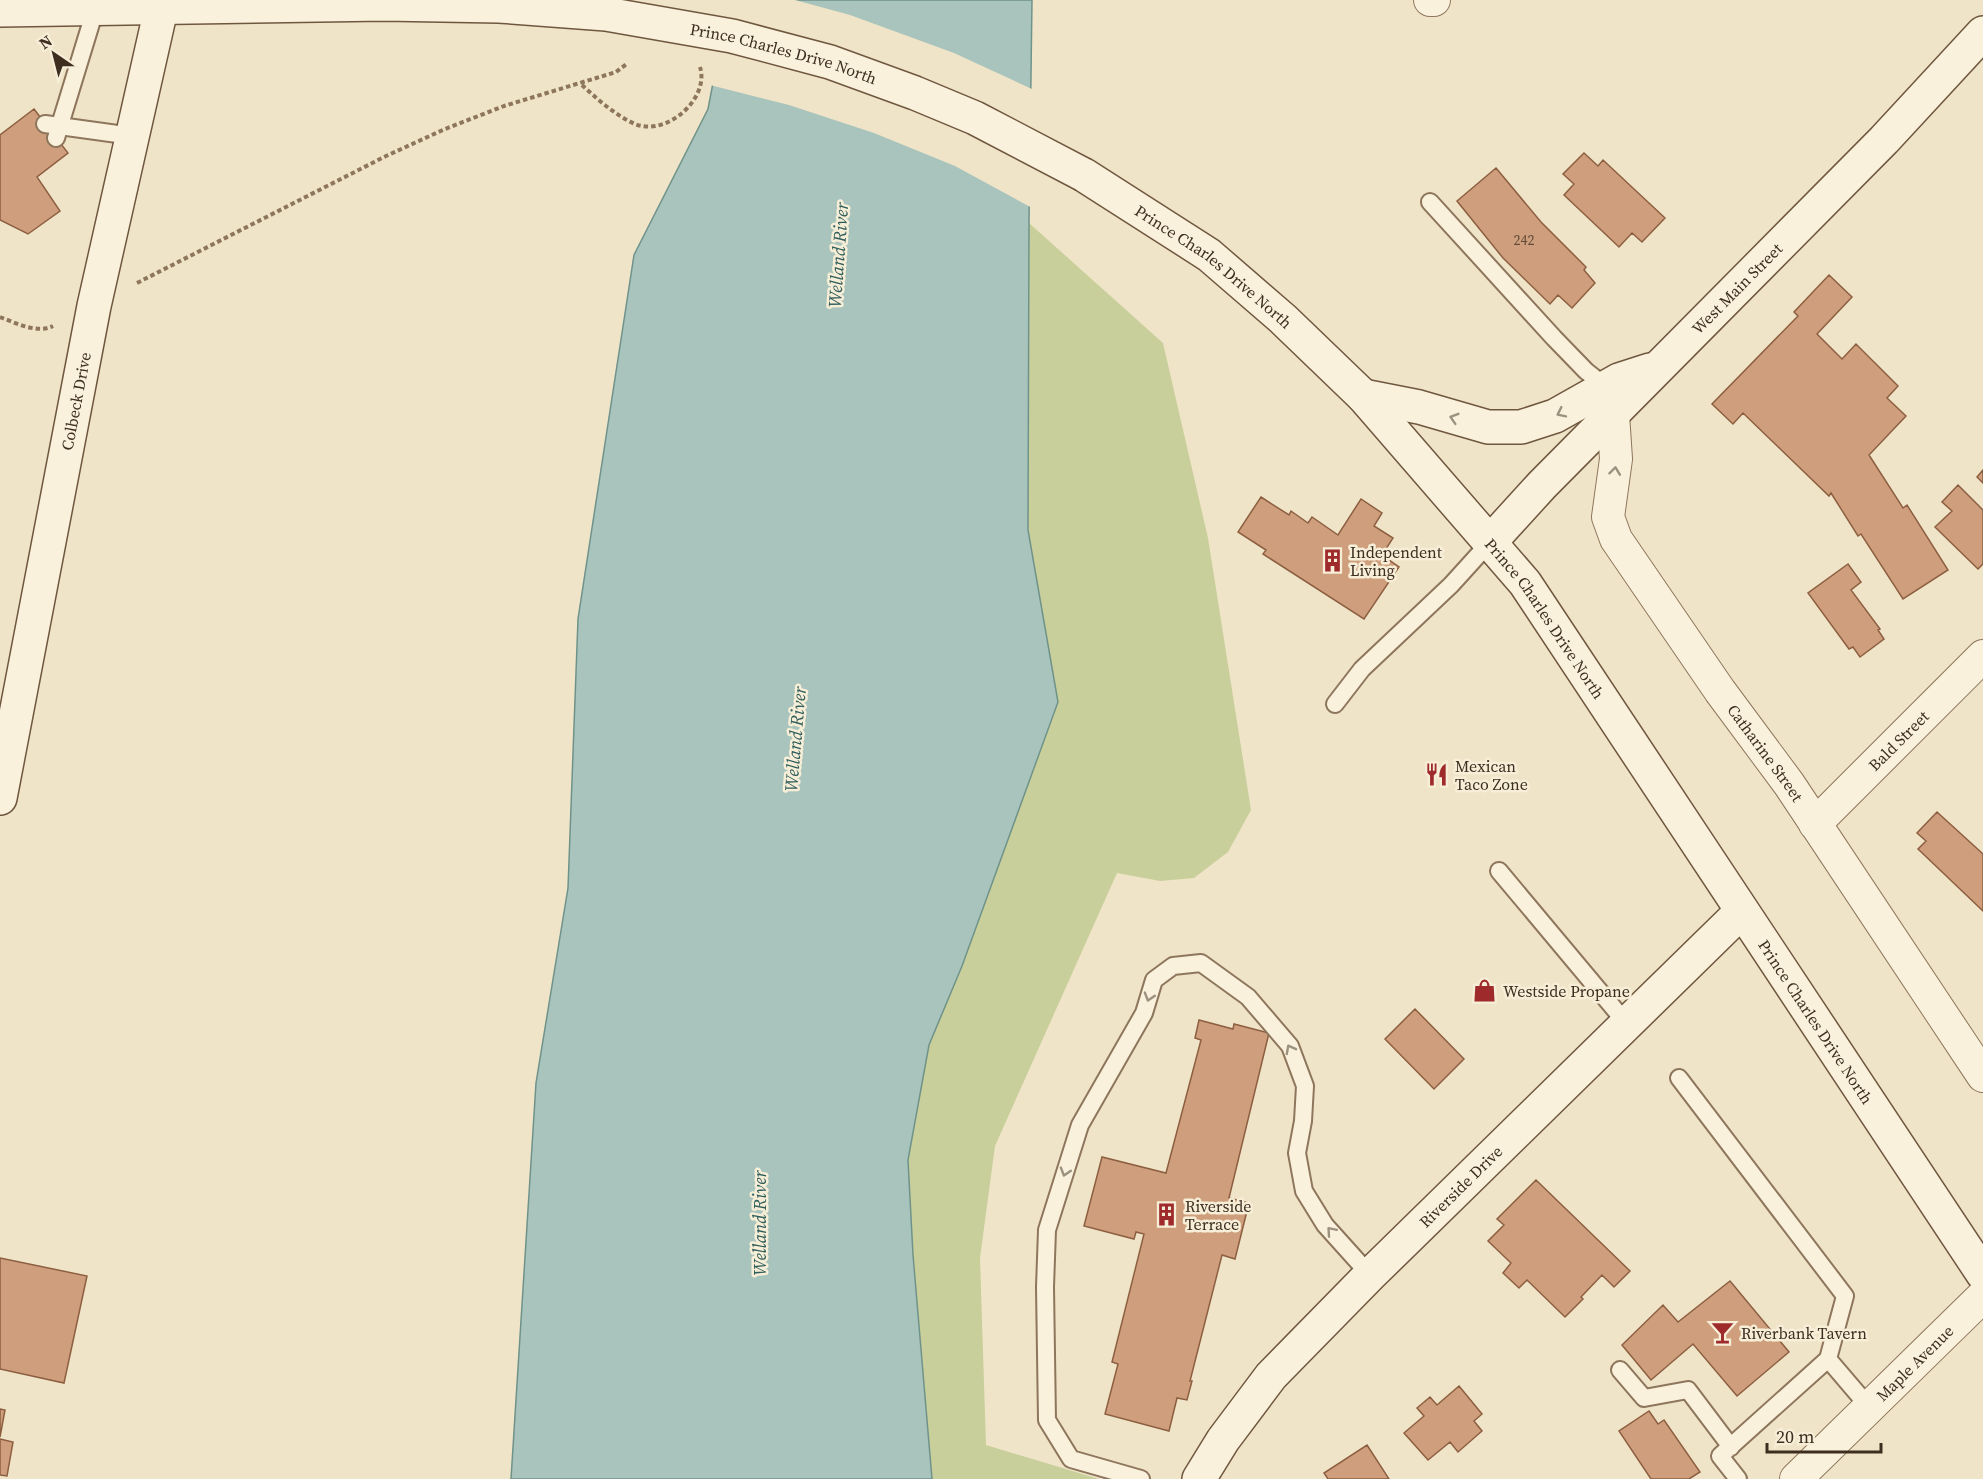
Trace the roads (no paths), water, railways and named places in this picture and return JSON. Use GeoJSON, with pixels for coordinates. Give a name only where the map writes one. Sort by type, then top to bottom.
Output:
{"type":"FeatureCollection","features":[{"type":"Feature","properties":{"kind":"main road","name":"Prince Charles Drive North"},"geometry":{"type":"LineString","coordinates":[[0,10],[162,4],[384,4],[476,5],[606,14],[732,36],[830,62],[975,118],[1084,175],[1209,255],[1283,319],[1363,396],[1526,583],[1983,1274]]}},
{"type":"Feature","properties":{"kind":"main road","name":"Colbeck Drive"},"geometry":{"type":"LineString","coordinates":[[0,798],[6,727],[94,306],[162,4]]}},
{"type":"Feature","properties":{"kind":"main road","name":"West Main Street"},"geometry":{"type":"LineString","coordinates":[[1490,542],[1615,401],[1660,366],[1884,140],[1983,33]]}},
{"type":"Feature","properties":{"kind":"main road"},"geometry":{"type":"LineString","coordinates":[[1363,396],[1419,407],[1470,423],[1502,428],[1521,427],[1615,401]]}},
{"type":"Feature","properties":{"kind":"main road","name":"Riverside Drive"},"geometry":{"type":"LineString","coordinates":[[1199,1479],[1223,1440],[1272,1376],[1370,1275],[1742,910]]}},
{"type":"Feature","properties":{"kind":"street","name":"Catharine Street"},"geometry":{"type":"LineString","coordinates":[[1615,401],[1616,459],[1608,505],[1611,528],[1627,556],[1815,824],[1983,1076]]}},
{"type":"Feature","properties":{"kind":"street","name":"Bald Street"},"geometry":{"type":"LineString","coordinates":[[1815,824],[1983,656]]}},
{"type":"Feature","properties":{"kind":"street","name":"Maple Avenue"},"geometry":{"type":"LineString","coordinates":[[1796,1479],[1983,1296]]}},
{"type":"Feature","properties":{"kind":"lane"},"geometry":{"type":"LineString","coordinates":[[96,7],[54,129],[132,136]]}},
{"type":"Feature","properties":{"kind":"lane"},"geometry":{"type":"LineString","coordinates":[[1430,202],[1615,401]]}},
{"type":"Feature","properties":{"kind":"lane"},"geometry":{"type":"LineString","coordinates":[[1335,704],[1362,669],[1451,585],[1490,542]]}},
{"type":"Feature","properties":{"kind":"lane"},"geometry":{"type":"LineString","coordinates":[[1498,871],[1627,1024]]}},
{"type":"Feature","properties":{"kind":"lane"},"geometry":{"type":"LineString","coordinates":[[1141,1479],[1071,1459],[1047,1420],[1045,1287],[1047,1230],[1080,1125],[1144,1013],[1154,980],[1173,966],[1201,963],[1248,997],[1290,1046],[1305,1086],[1303,1121],[1297,1153],[1304,1191],[1325,1225],[1370,1275]]}},
{"type":"Feature","properties":{"kind":"lane"},"geometry":{"type":"LineString","coordinates":[[1679,1078],[1845,1296],[1828,1359],[1720,1456],[1738,1479]]}},
{"type":"Feature","properties":{"kind":"lane"},"geometry":{"type":"LineString","coordinates":[[1828,1359],[1869,1407]]}},
{"type":"Feature","properties":{"kind":"lane"},"geometry":{"type":"LineString","coordinates":[[1620,1370],[1644,1398],[1688,1390],[1731,1447]]}},
{"type":"Feature","properties":{"kind":"water","name":"Welland River"},"geometry":{"type":"Polygon","coordinates":[[[729,0],[1032,0],[1028,530],[1058,702],[962,966],[929,1045],[908,1160],[913,1255],[932,1479],[511,1479],[536,1083],[568,888],[578,619],[634,255],[708,109],[729,0]]]}},
{"type":"Feature","properties":{"kind":"place","name":"Independent Living"},"geometry":{"type":"Point","coordinates":[1332,561]}},
{"type":"Feature","properties":{"kind":"place","name":"Mexican Taco Zone"},"geometry":{"type":"Point","coordinates":[1437,775]}},
{"type":"Feature","properties":{"kind":"place","name":"Westside Propane"},"geometry":{"type":"Point","coordinates":[1485,991]}},
{"type":"Feature","properties":{"kind":"place","name":"Riverside Terrace"},"geometry":{"type":"Point","coordinates":[1167,1215]}},
{"type":"Feature","properties":{"kind":"place","name":"Riverbank Tavern"},"geometry":{"type":"Point","coordinates":[1723,1333]}}]}
